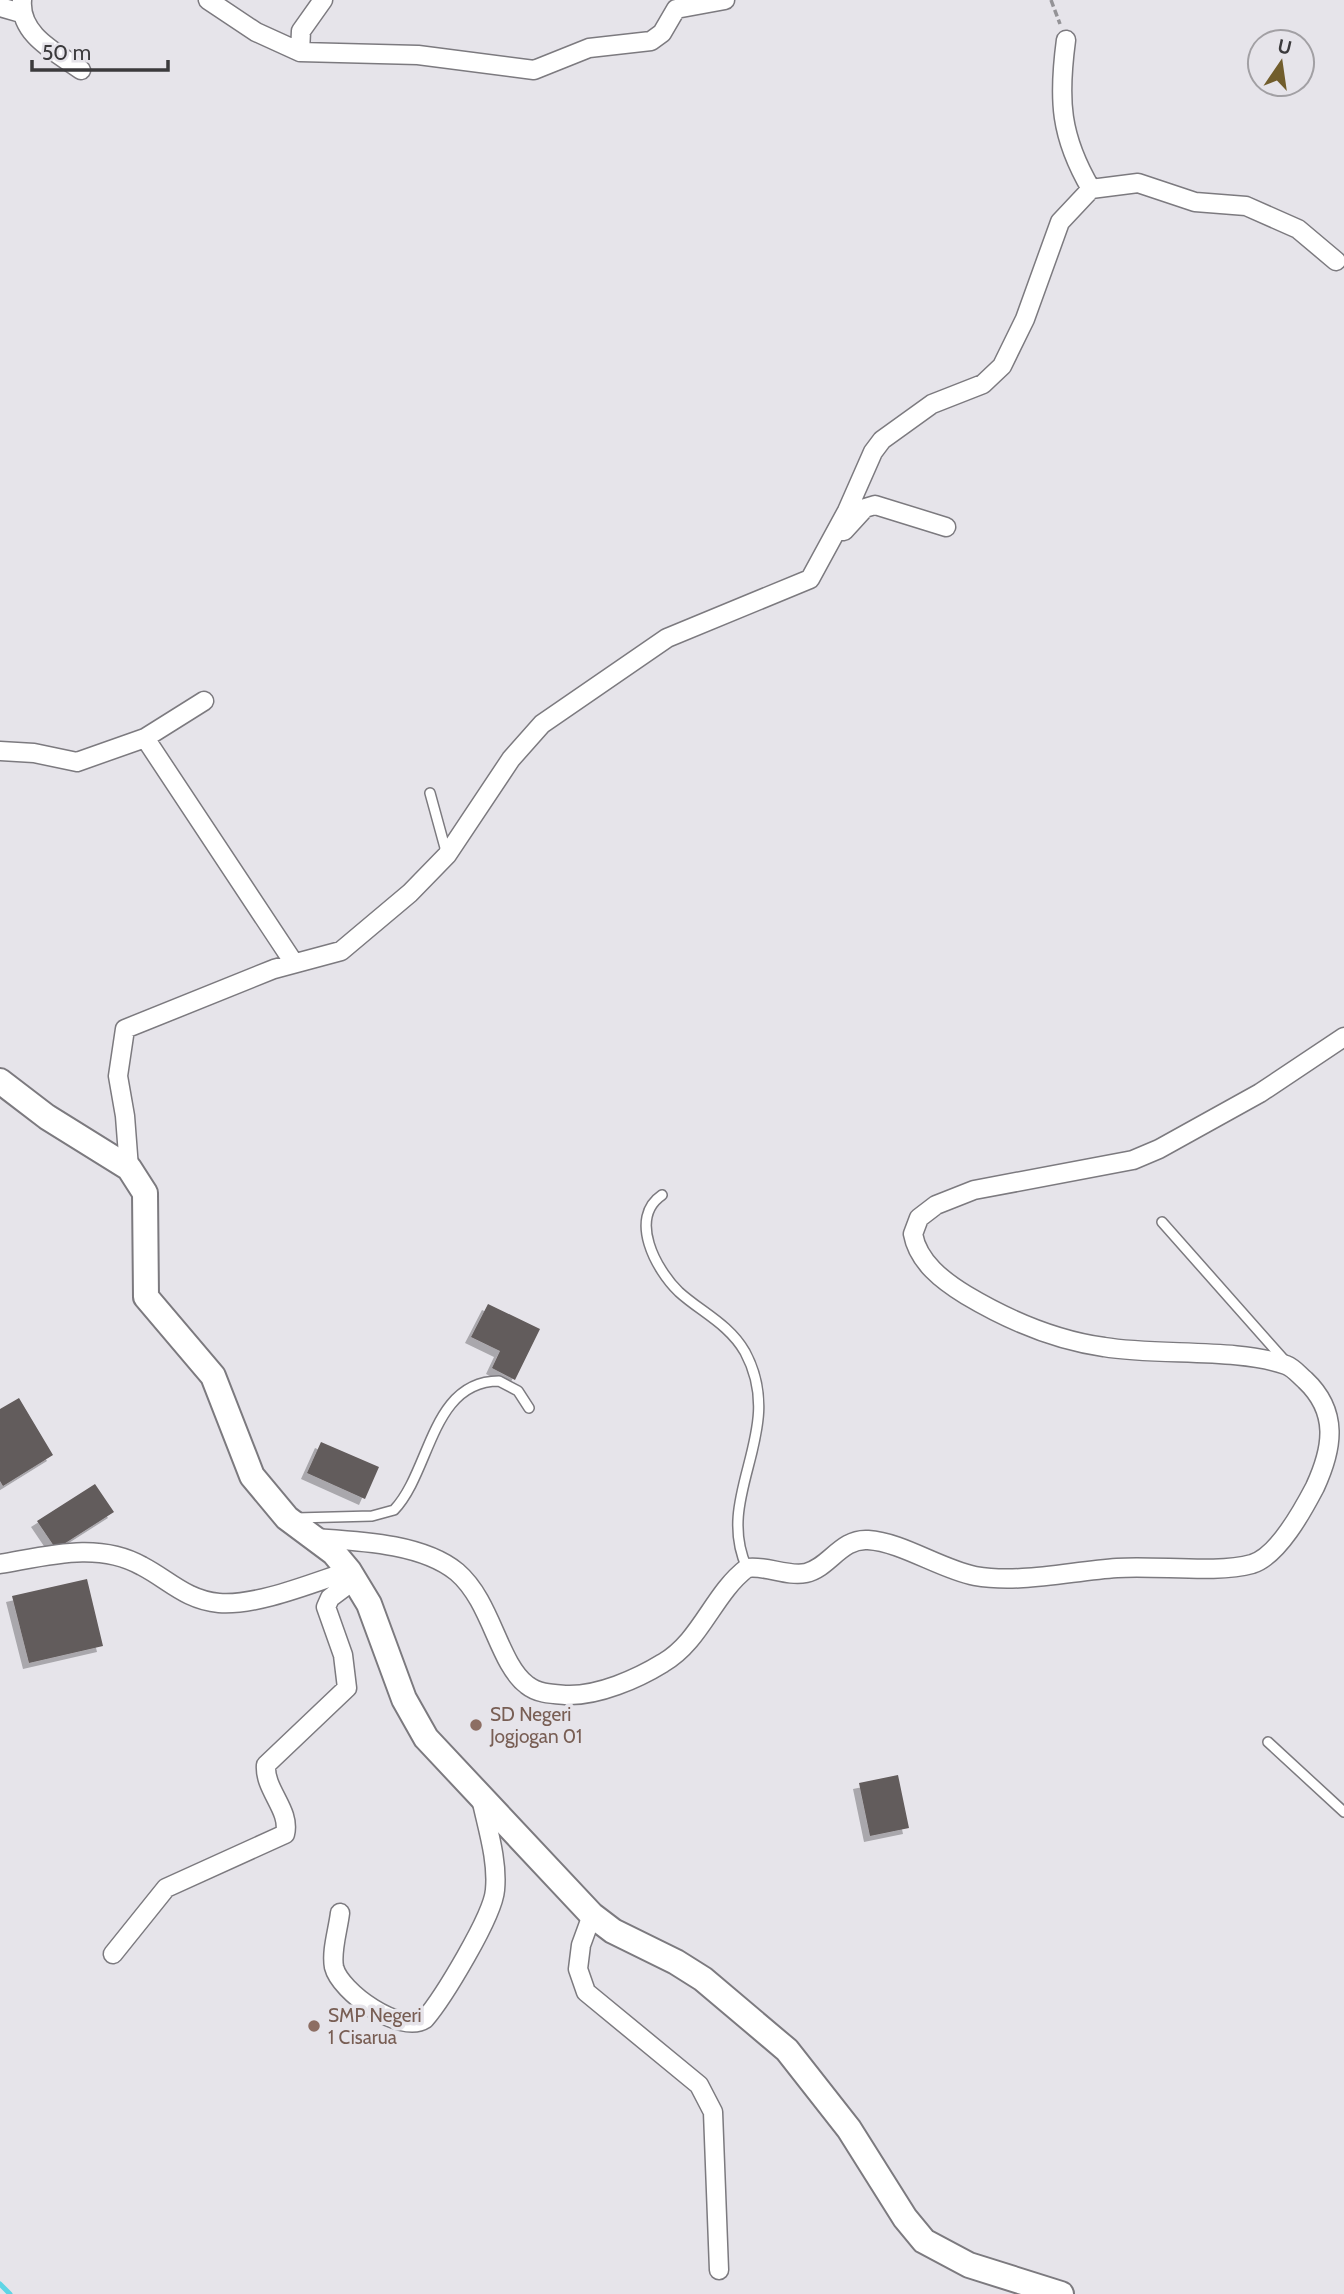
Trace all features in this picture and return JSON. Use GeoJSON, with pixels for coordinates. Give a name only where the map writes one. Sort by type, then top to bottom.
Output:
{"type":"FeatureCollection","features":[{"type":"Feature","properties":{"kind":"street"},"geometry":{"type":"LineString","coordinates":[[208,0],[256,32],[300,52],[418,55],[534,71],[589,48],[651,41],[662,33],[676,9],[725,0]]}},
{"type":"Feature","properties":{"kind":"street"},"geometry":{"type":"LineString","coordinates":[[300,52],[301,31],[323,0]]}},
{"type":"Feature","properties":{"kind":"street"},"geometry":{"type":"LineString","coordinates":[[0,7],[22,7],[33,34],[81,70]]}},
{"type":"Feature","properties":{"kind":"street"},"geometry":{"type":"LineString","coordinates":[[1066,40],[1059,89],[1072,155],[1091,189]]}},
{"type":"Feature","properties":{"kind":"street"},"geometry":{"type":"LineString","coordinates":[[1061,2294],[969,2265],[925,2241],[905,2218],[849,2129],[787,2050],[703,1979],[613,1931],[592,1915],[426,1738],[415,1721],[390,1666],[369,1604],[352,1575],[334,1553],[287,1518],[249,1470],[213,1376],[146,1297],[145,1194],[129,1168],[118,1066],[125,1028],[294,963],[341,951],[410,893],[447,855],[511,759],[542,724],[667,638],[810,579],[834,536],[873,452],[882,440],[932,404],[984,384],[1002,366],[1026,319],[1060,222],[1091,189],[1138,183],[1195,202],[1245,206],[1298,229],[1336,261]]}},
{"type":"Feature","properties":{"kind":"street"},"geometry":{"type":"LineString","coordinates":[[834,536],[847,529],[864,508],[875,505],[946,527]]}},
{"type":"Feature","properties":{"kind":"street"},"geometry":{"type":"LineString","coordinates":[[0,751],[34,753],[77,762],[145,738],[204,701]]}},
{"type":"Feature","properties":{"kind":"street"},"geometry":{"type":"LineString","coordinates":[[145,738],[294,963]]}},
{"type":"Feature","properties":{"kind":"street"},"geometry":{"type":"LineString","coordinates":[[314,1538],[389,1546],[447,1565],[477,1595],[519,1676],[530,1687],[551,1694],[595,1692],[663,1663],[692,1637],[735,1578],[747,1568],[804,1573],[845,1546],[870,1540],[960,1573],[993,1578],[1118,1568],[1234,1569],[1262,1561],[1304,1509],[1327,1460],[1332,1436],[1327,1408],[1312,1387],[1290,1366],[1264,1360],[1106,1348],[1055,1336],[996,1312],[954,1288],[922,1256],[913,1234],[924,1214],[947,1200],[974,1190],[1133,1160],[1159,1149],[1260,1093],[1344,1037]]}},
{"type":"Feature","properties":{"kind":"street"},"geometry":{"type":"LineString","coordinates":[[0,1081],[47,1117],[129,1168]]}},
{"type":"Feature","properties":{"kind":"street"},"geometry":{"type":"LineString","coordinates":[[0,1564],[64,1553],[103,1552],[140,1564],[186,1595],[221,1603],[352,1575]]}},
{"type":"Feature","properties":{"kind":"street"},"geometry":{"type":"LineString","coordinates":[[113,1954],[166,1888],[285,1834],[286,1822],[267,1778],[266,1765],[346,1690],[348,1680],[343,1655],[326,1607],[330,1598],[352,1575]]}},
{"type":"Feature","properties":{"kind":"street"},"geometry":{"type":"LineString","coordinates":[[340,1913],[334,1959],[337,1975],[357,1996],[391,2018],[410,2025],[425,2019],[478,1933],[494,1898],[495,1875],[481,1795]]}},
{"type":"Feature","properties":{"kind":"street"},"geometry":{"type":"LineString","coordinates":[[592,1915],[582,1945],[578,1969],[586,1992],[699,2085],[713,2112],[719,2270]]}},
{"type":"Feature","properties":{"kind":"lane"},"geometry":{"type":"LineString","coordinates":[[430,793],[447,855]]}},
{"type":"Feature","properties":{"kind":"lane"},"geometry":{"type":"LineString","coordinates":[[662,1195],[653,1202],[646,1220],[647,1236],[655,1258],[679,1292],[729,1331],[738,1342],[752,1368],[760,1395],[760,1418],[737,1520],[738,1545],[747,1568]]}},
{"type":"Feature","properties":{"kind":"lane"},"geometry":{"type":"LineString","coordinates":[[1162,1222],[1290,1366]]}},
{"type":"Feature","properties":{"kind":"lane"},"geometry":{"type":"LineString","coordinates":[[287,1518],[380,1515],[394,1510],[450,1405],[465,1390],[499,1381],[518,1391],[529,1408]]}},
{"type":"Feature","properties":{"kind":"lane"},"geometry":{"type":"LineString","coordinates":[[1268,1742],[1344,1812]]}},
{"type":"Feature","properties":{"kind":"path"},"geometry":{"type":"LineString","coordinates":[[1051,0],[1066,40]]}},
{"type":"Feature","properties":{"kind":"building"},"geometry":{"type":"Polygon","coordinates":[[[488,1304],[540,1329],[515,1380],[492,1368],[500,1351],[471,1337],[488,1304]]]}},
{"type":"Feature","properties":{"kind":"building"},"geometry":{"type":"Polygon","coordinates":[[[19,1398],[53,1455],[3,1486],[0,1481],[0,1409],[19,1398]]]}},
{"type":"Feature","properties":{"kind":"building"},"geometry":{"type":"Polygon","coordinates":[[[321,1442],[379,1467],[365,1499],[307,1473],[321,1442]]]}},
{"type":"Feature","properties":{"kind":"building"},"geometry":{"type":"Polygon","coordinates":[[[95,1484],[114,1512],[56,1549],[37,1521],[95,1484]]]}},
{"type":"Feature","properties":{"kind":"building"},"geometry":{"type":"Polygon","coordinates":[[[87,1579],[103,1646],[29,1663],[12,1596],[87,1579]]]}},
{"type":"Feature","properties":{"kind":"building"},"geometry":{"type":"Polygon","coordinates":[[[898,1775],[909,1828],[870,1836],[859,1783],[898,1775]]]}},
{"type":"Feature","properties":{"kind":"waterway"},"geometry":{"type":"LineString","coordinates":[[0,2284],[10,2294]]}},
{"type":"Feature","properties":{"kind":"place","name":"SD Negeri Jogjogan 01"},"geometry":{"type":"Point","coordinates":[476,1725]}},
{"type":"Feature","properties":{"kind":"place","name":"SMP Negeri 1 Cisarua"},"geometry":{"type":"Point","coordinates":[314,2026]}}]}
